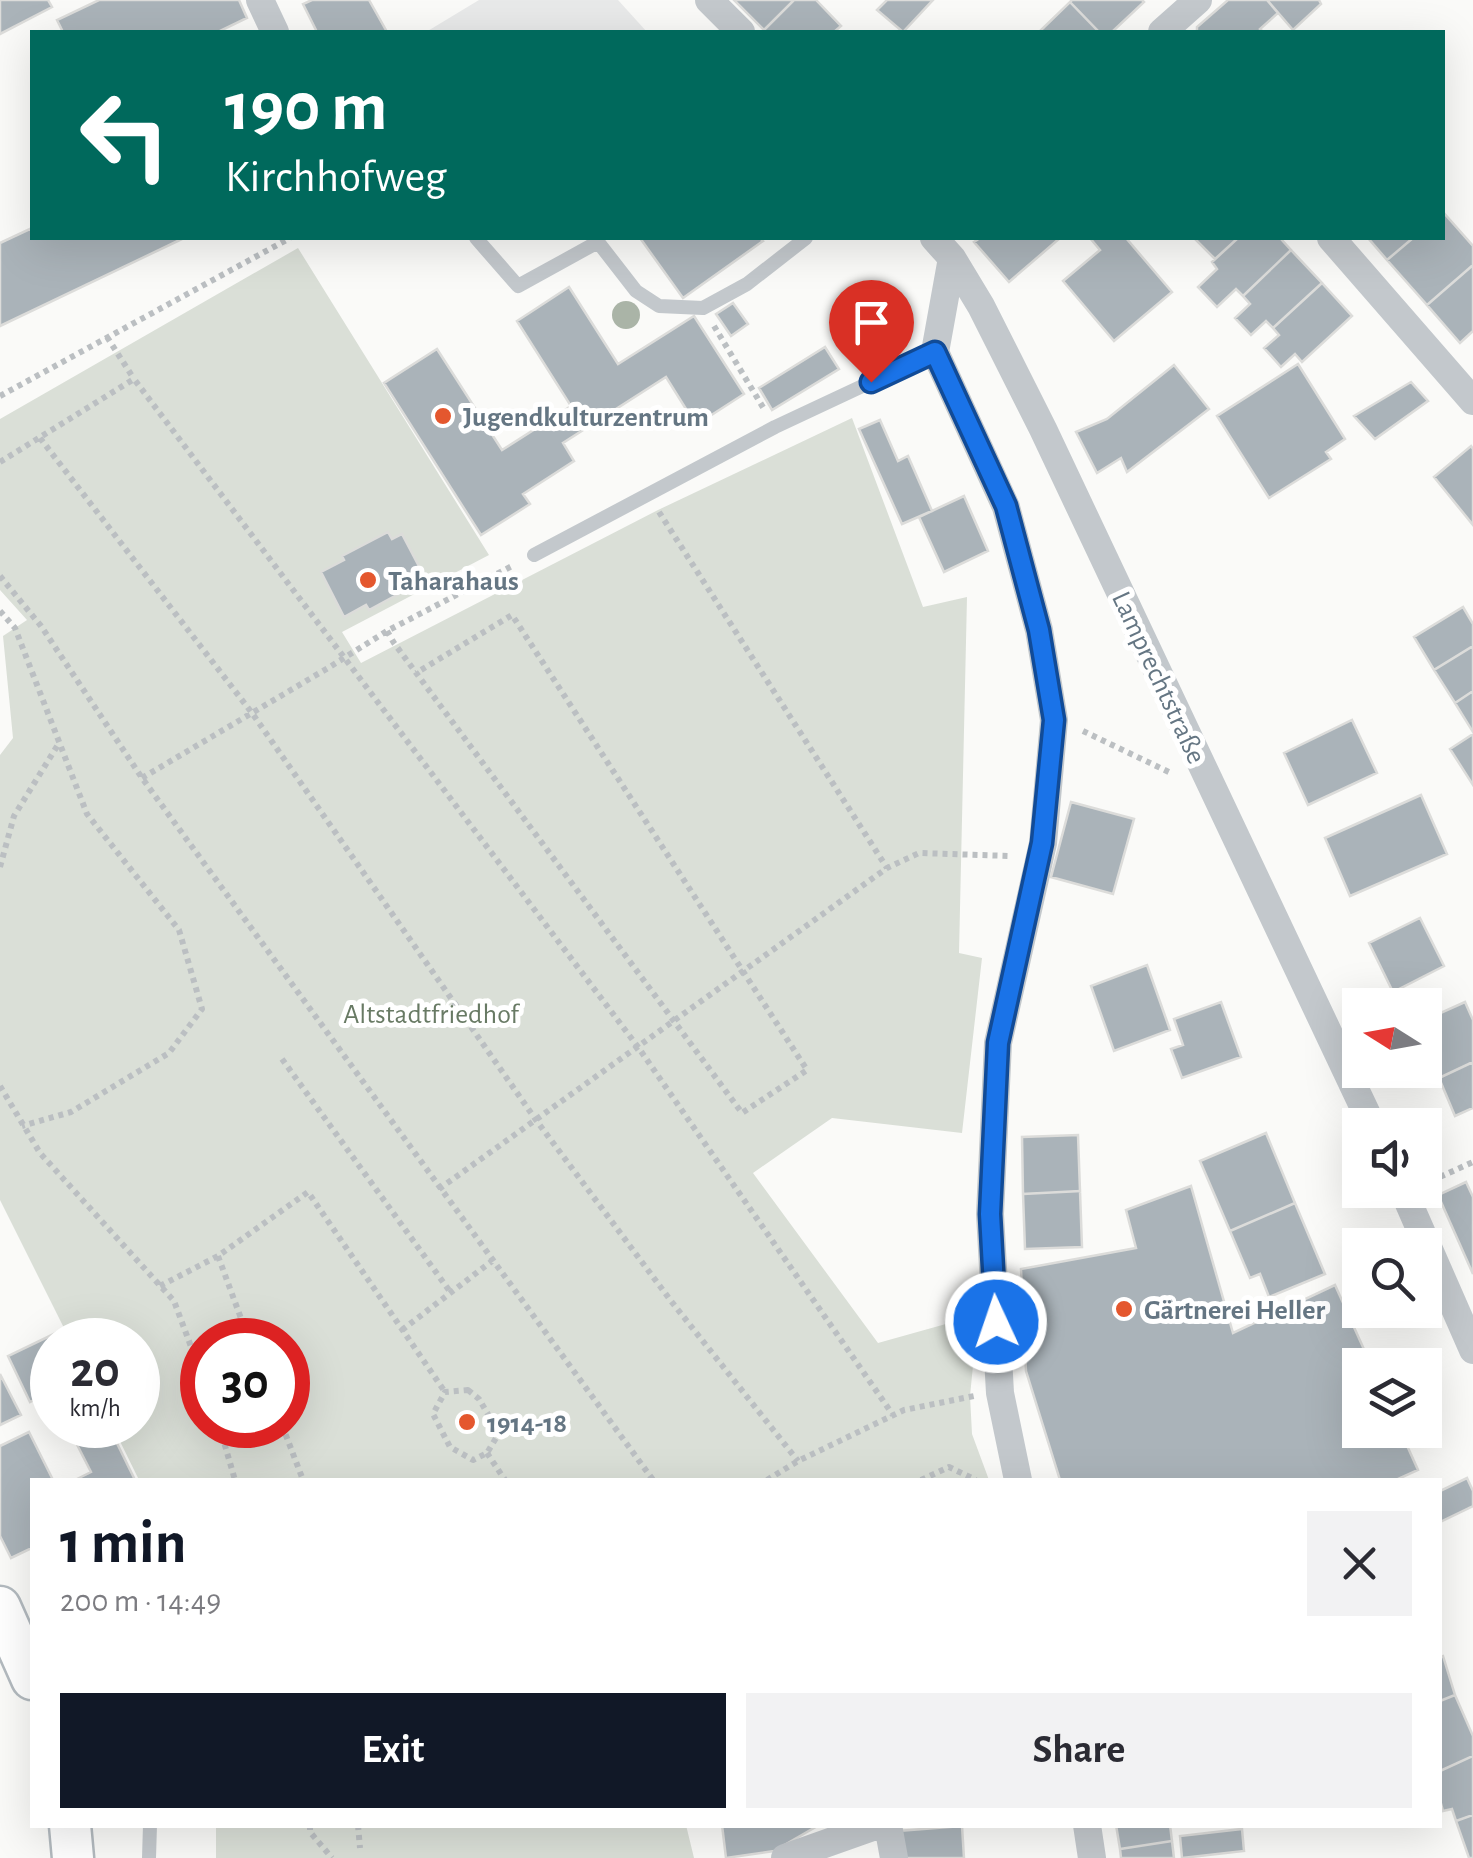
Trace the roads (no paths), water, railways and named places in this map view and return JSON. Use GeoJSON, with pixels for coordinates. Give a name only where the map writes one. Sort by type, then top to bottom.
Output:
{"type":"FeatureCollection","features":[{"type":"Feature","properties":{"kind":"main road"},"geometry":{"type":"LineString","coordinates":[[0,1607],[30,1674]]}},
{"type":"Feature","properties":{"kind":"main road"},"geometry":{"type":"LineString","coordinates":[[70,1828],[73,1858]]}},
{"type":"Feature","properties":{"kind":"street"},"geometry":{"type":"LineString","coordinates":[[260,0],[274,30]]}},
{"type":"Feature","properties":{"kind":"street"},"geometry":{"type":"LineString","coordinates":[[709,0],[738,30]]}},
{"type":"Feature","properties":{"kind":"street"},"geometry":{"type":"LineString","coordinates":[[1164,30],[1198,0]]}},
{"type":"Feature","properties":{"kind":"street"},"geometry":{"type":"LineString","coordinates":[[1333,240],[1473,401]]}},
{"type":"Feature","properties":{"kind":"street"},"geometry":{"type":"LineString","coordinates":[[944,244],[935,352],[1006,506],[1039,630],[1054,720],[1039,858],[998,1043],[990,1214],[1000,1393],[1018,1478]]}},
{"type":"Feature","properties":{"kind":"street","name":"Lamprechtstraße"},"geometry":{"type":"LineString","coordinates":[[944,244],[981,306],[1043,429],[1364,1108]]}},
{"type":"Feature","properties":{"kind":"street"},"geometry":{"type":"LineString","coordinates":[[1424,1208],[1473,1350]]}},
{"type":"Feature","properties":{"kind":"street"},"geometry":{"type":"LineString","coordinates":[[785,1858],[870,1828]]}},
{"type":"Feature","properties":{"kind":"street"},"geometry":{"type":"LineString","coordinates":[[889,1828],[894,1858]]}},
{"type":"Feature","properties":{"kind":"street"},"geometry":{"type":"LineString","coordinates":[[1087,1828],[1092,1858]]}},
{"type":"Feature","properties":{"kind":"lane"},"geometry":{"type":"LineString","coordinates":[[478,240],[518,286],[598,242],[636,291],[659,306],[702,308],[747,284],[803,240]]}},
{"type":"Feature","properties":{"kind":"lane"},"geometry":{"type":"LineString","coordinates":[[534,554],[775,427],[935,352]]}},
{"type":"Feature","properties":{"kind":"lane"},"geometry":{"type":"LineString","coordinates":[[149,1858],[150,1828]]}},
{"type":"Feature","properties":{"kind":"place","name":"Jugendkulturzentrum"},"geometry":{"type":"Point","coordinates":[443,416]}},
{"type":"Feature","properties":{"kind":"place","name":"Taharahaus"},"geometry":{"type":"Point","coordinates":[368,580]}},
{"type":"Feature","properties":{"kind":"place","name":"Gärtnerei Heller"},"geometry":{"type":"Point","coordinates":[1124,1309]}},
{"type":"Feature","properties":{"kind":"place","name":"1914-18"},"geometry":{"type":"Point","coordinates":[467,1422]}},
{"type":"Feature","properties":{"kind":"park label","name":"Altstadtfriedhof"},"geometry":{"type":"Point","coordinates":[431,1013]}}]}
